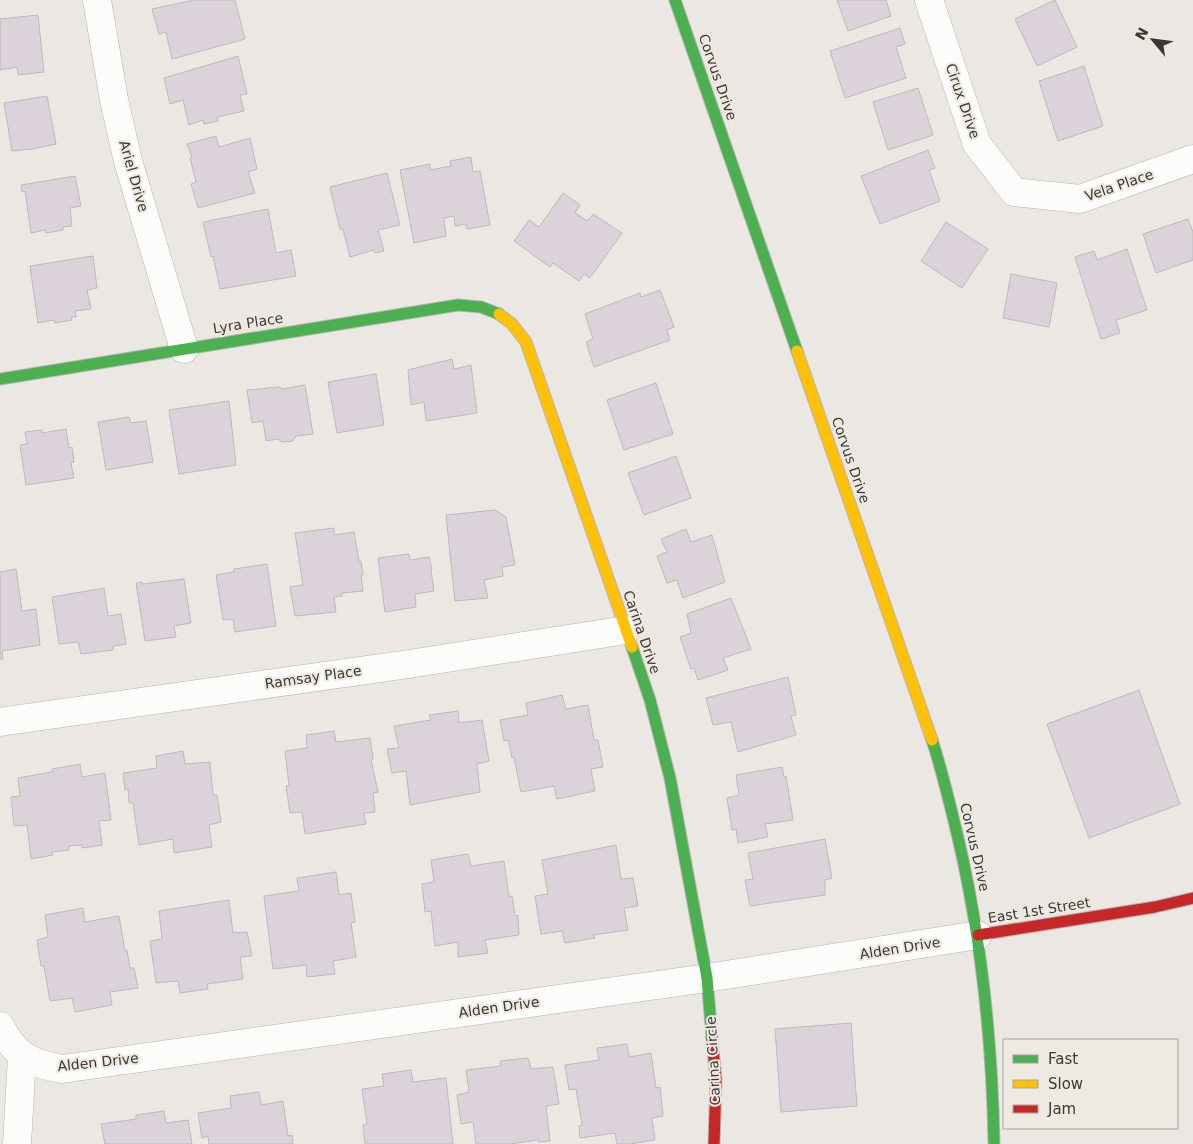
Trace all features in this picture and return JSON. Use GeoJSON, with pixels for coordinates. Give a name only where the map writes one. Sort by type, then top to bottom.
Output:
{"type":"FeatureCollection","features":[{"type":"Feature","properties":{"kind":"street","name":"Ariel Drive"},"geometry":{"type":"LineString","coordinates":[[97,0],[114,100],[128,161],[184,349]]}},
{"type":"Feature","properties":{"kind":"street","name":"Corvus Drive"},"geometry":{"type":"LineString","coordinates":[[675,0],[935,748],[960,841],[978,935]]}},
{"type":"Feature","properties":{"kind":"street","name":"Cirux Drive"},"geometry":{"type":"LineString","coordinates":[[929,0],[978,144],[1014,192]]}},
{"type":"Feature","properties":{"kind":"street","name":"Vela Place"},"geometry":{"type":"LineString","coordinates":[[1014,192],[1080,199],[1193,159]]}},
{"type":"Feature","properties":{"kind":"street","name":"Lyra Place"},"geometry":{"type":"LineString","coordinates":[[0,379],[458,305],[479,306],[500,314]]}},
{"type":"Feature","properties":{"kind":"street","name":"Carina Drive"},"geometry":{"type":"LineString","coordinates":[[500,314],[514,325],[526,342],[650,700],[670,778],[707,978]]}},
{"type":"Feature","properties":{"kind":"street","name":"Ramsay Place"},"geometry":{"type":"LineString","coordinates":[[0,722],[390,667],[626,630]]}},
{"type":"Feature","properties":{"kind":"street","name":"East 1st Street"},"geometry":{"type":"LineString","coordinates":[[994,1144],[993,1076],[985,982],[978,935],[1156,907],[1193,898]]}},
{"type":"Feature","properties":{"kind":"street","name":"Alden Drive"},"geometry":{"type":"LineString","coordinates":[[22,1056],[40,1065],[62,1069],[707,978],[978,935]]}},
{"type":"Feature","properties":{"kind":"street","name":"Carina Circle"},"geometry":{"type":"LineString","coordinates":[[707,978],[716,1080],[714,1144]]}},
{"type":"Feature","properties":{"kind":"street"},"geometry":{"type":"LineString","coordinates":[[0,1026],[12,1046],[22,1056],[17,1144]]}},
{"type":"Feature","properties":{"kind":"building"},"geometry":{"type":"Polygon","coordinates":[[[194,0],[235,0],[245,39],[172,59],[166,32],[159,34],[152,9],[194,0]]]}},
{"type":"Feature","properties":{"kind":"building"},"geometry":{"type":"Polygon","coordinates":[[[837,0],[886,0],[891,16],[848,31],[837,0]]]}},
{"type":"Feature","properties":{"kind":"building"},"geometry":{"type":"Polygon","coordinates":[[[1055,0],[1077,47],[1037,66],[1015,19],[1055,0]]]}},
{"type":"Feature","properties":{"kind":"building"},"geometry":{"type":"Polygon","coordinates":[[[38,15],[44,72],[18,75],[17,67],[0,70],[0,19],[38,15]]]}},
{"type":"Feature","properties":{"kind":"building"},"geometry":{"type":"Polygon","coordinates":[[[900,28],[905,44],[896,47],[906,78],[845,98],[830,51],[900,28]]]}},
{"type":"Feature","properties":{"kind":"building"},"geometry":{"type":"Polygon","coordinates":[[[238,56],[247,94],[240,95],[244,111],[217,117],[218,121],[204,124],[203,120],[189,125],[183,100],[170,104],[164,78],[238,56]]]}},
{"type":"Feature","properties":{"kind":"building"},"geometry":{"type":"Polygon","coordinates":[[[1084,66],[1103,126],[1058,141],[1039,81],[1084,66]]]}},
{"type":"Feature","properties":{"kind":"building"},"geometry":{"type":"Polygon","coordinates":[[[918,88],[933,135],[888,150],[873,102],[918,88]]]}},
{"type":"Feature","properties":{"kind":"building"},"geometry":{"type":"Polygon","coordinates":[[[47,96],[56,144],[12,151],[4,103],[47,96]]]}},
{"type":"Feature","properties":{"kind":"building"},"geometry":{"type":"Polygon","coordinates":[[[216,136],[219,147],[250,138],[257,169],[248,172],[255,193],[198,208],[191,184],[196,182],[190,158],[192,157],[187,144],[216,136]]]}},
{"type":"Feature","properties":{"kind":"building"},"geometry":{"type":"Polygon","coordinates":[[[928,150],[935,168],[929,170],[940,201],[880,224],[861,176],[928,150]]]}},
{"type":"Feature","properties":{"kind":"building"},"geometry":{"type":"Polygon","coordinates":[[[471,157],[473,172],[480,171],[490,225],[467,229],[466,224],[455,226],[454,216],[444,218],[446,236],[414,243],[400,170],[430,164],[430,170],[451,166],[450,161],[471,157]]]}},
{"type":"Feature","properties":{"kind":"building"},"geometry":{"type":"Polygon","coordinates":[[[387,173],[400,225],[378,230],[384,251],[375,253],[374,250],[350,257],[343,229],[340,229],[330,187],[387,173]]]}},
{"type":"Feature","properties":{"kind":"building"},"geometry":{"type":"Polygon","coordinates":[[[75,176],[81,206],[70,208],[72,226],[63,227],[63,230],[46,233],[45,230],[31,233],[25,191],[22,192],[21,185],[75,176]]]}},
{"type":"Feature","properties":{"kind":"building"},"geometry":{"type":"Polygon","coordinates":[[[563,193],[580,205],[575,213],[588,221],[593,214],[622,233],[590,278],[584,274],[579,281],[553,263],[550,267],[514,241],[529,220],[539,227],[563,193]]]}},
{"type":"Feature","properties":{"kind":"building"},"geometry":{"type":"Polygon","coordinates":[[[268,209],[276,253],[291,250],[296,276],[220,289],[203,222],[268,209]]]}},
{"type":"Feature","properties":{"kind":"building"},"geometry":{"type":"Polygon","coordinates":[[[1188,219],[1193,232],[1193,260],[1156,273],[1143,234],[1188,219]]]}},
{"type":"Feature","properties":{"kind":"building"},"geometry":{"type":"Polygon","coordinates":[[[946,222],[988,249],[962,288],[921,261],[946,222]]]}},
{"type":"Feature","properties":{"kind":"building"},"geometry":{"type":"Polygon","coordinates":[[[1127,249],[1147,310],[1116,320],[1120,333],[1101,339],[1075,257],[1094,251],[1097,260],[1127,249]]]}},
{"type":"Feature","properties":{"kind":"building"},"geometry":{"type":"Polygon","coordinates":[[[93,256],[97,288],[87,290],[91,309],[75,311],[76,317],[71,317],[72,320],[55,323],[54,320],[38,323],[30,266],[93,256]]]}},
{"type":"Feature","properties":{"kind":"building"},"geometry":{"type":"Polygon","coordinates":[[[1011,274],[1057,283],[1049,327],[1003,318],[1011,274]]]}},
{"type":"Feature","properties":{"kind":"building"},"geometry":{"type":"Polygon","coordinates":[[[660,290],[674,327],[667,330],[670,340],[594,367],[586,342],[593,339],[585,314],[640,293],[641,297],[660,290]]]}},
{"type":"Feature","properties":{"kind":"building"},"geometry":{"type":"Polygon","coordinates":[[[452,359],[454,369],[471,365],[477,413],[426,421],[424,402],[411,405],[408,370],[452,359]]]}},
{"type":"Feature","properties":{"kind":"building"},"geometry":{"type":"Polygon","coordinates":[[[376,374],[384,425],[337,433],[328,382],[376,374]]]}},
{"type":"Feature","properties":{"kind":"building"},"geometry":{"type":"Polygon","coordinates":[[[656,383],[673,434],[624,450],[607,400],[656,383]]]}},
{"type":"Feature","properties":{"kind":"building"},"geometry":{"type":"Polygon","coordinates":[[[305,385],[313,434],[296,436],[293,441],[282,442],[278,439],[266,441],[263,421],[252,423],[247,390],[280,387],[281,389],[305,385]]]}},
{"type":"Feature","properties":{"kind":"building"},"geometry":{"type":"Polygon","coordinates":[[[229,401],[236,465],[179,474],[169,410],[229,401]]]}},
{"type":"Feature","properties":{"kind":"building"},"geometry":{"type":"Polygon","coordinates":[[[129,417],[131,423],[146,421],[153,462],[106,470],[98,422],[129,417]]]}},
{"type":"Feature","properties":{"kind":"building"},"geometry":{"type":"Polygon","coordinates":[[[66,429],[69,448],[72,447],[74,462],[71,463],[74,478],[26,485],[20,445],[27,444],[25,432],[42,430],[42,433],[66,429]]]}},
{"type":"Feature","properties":{"kind":"building"},"geometry":{"type":"Polygon","coordinates":[[[676,456],[691,498],[644,515],[628,473],[676,456]]]}},
{"type":"Feature","properties":{"kind":"building"},"geometry":{"type":"Polygon","coordinates":[[[495,510],[506,517],[515,565],[502,567],[503,576],[484,580],[488,598],[455,601],[446,515],[495,510]]]}},
{"type":"Feature","properties":{"kind":"building"},"geometry":{"type":"Polygon","coordinates":[[[334,528],[334,535],[354,532],[359,561],[361,561],[363,591],[342,593],[342,596],[334,597],[336,612],[295,616],[290,587],[303,585],[295,533],[334,528]]]}},
{"type":"Feature","properties":{"kind":"building"},"geometry":{"type":"Polygon","coordinates":[[[686,529],[691,542],[712,535],[725,582],[683,598],[677,580],[667,583],[657,556],[667,552],[661,539],[686,529]]]}},
{"type":"Feature","properties":{"kind":"building"},"geometry":{"type":"Polygon","coordinates":[[[409,554],[410,560],[429,557],[434,591],[415,594],[416,607],[385,612],[378,558],[409,554]]]}},
{"type":"Feature","properties":{"kind":"building"},"geometry":{"type":"Polygon","coordinates":[[[267,564],[276,626],[235,632],[233,619],[223,620],[216,575],[234,572],[234,569],[267,564]]]}},
{"type":"Feature","properties":{"kind":"building"},"geometry":{"type":"Polygon","coordinates":[[[16,569],[22,611],[36,609],[40,645],[2,651],[3,659],[0,659],[0,572],[16,569]]]}},
{"type":"Feature","properties":{"kind":"building"},"geometry":{"type":"Polygon","coordinates":[[[184,579],[191,623],[174,626],[176,637],[145,641],[136,583],[184,579]]]}},
{"type":"Feature","properties":{"kind":"building"},"geometry":{"type":"Polygon","coordinates":[[[104,588],[108,616],[121,614],[126,644],[113,646],[113,650],[81,654],[78,642],[59,644],[52,597],[104,588]]]}},
{"type":"Feature","properties":{"kind":"building"},"geometry":{"type":"Polygon","coordinates":[[[731,598],[751,649],[723,658],[728,670],[698,680],[694,668],[691,669],[680,637],[691,633],[687,614],[731,598]]]}},
{"type":"Feature","properties":{"kind":"building"},"geometry":{"type":"Polygon","coordinates":[[[788,677],[796,715],[791,716],[796,735],[738,752],[731,722],[713,725],[706,698],[788,677]]]}},
{"type":"Feature","properties":{"kind":"building"},"geometry":{"type":"Polygon","coordinates":[[[1139,690],[1180,804],[1089,838],[1047,724],[1139,690]]]}},
{"type":"Feature","properties":{"kind":"building"},"geometry":{"type":"Polygon","coordinates":[[[562,695],[566,709],[588,705],[594,740],[598,740],[603,767],[591,769],[595,791],[557,799],[554,786],[521,792],[514,757],[512,758],[508,740],[504,741],[500,720],[528,715],[526,703],[562,695]]]}},
{"type":"Feature","properties":{"kind":"building"},"geometry":{"type":"Polygon","coordinates":[[[458,711],[459,723],[482,720],[489,761],[477,764],[480,792],[410,805],[406,771],[392,773],[387,749],[399,748],[394,726],[431,720],[429,715],[458,711]]]}},
{"type":"Feature","properties":{"kind":"building"},"geometry":{"type":"Polygon","coordinates":[[[334,731],[336,742],[370,738],[373,759],[371,760],[378,792],[373,793],[375,812],[364,813],[366,824],[305,834],[302,812],[290,813],[286,786],[289,785],[285,751],[307,748],[306,735],[334,731]]]}},
{"type":"Feature","properties":{"kind":"building"},"geometry":{"type":"Polygon","coordinates":[[[183,751],[185,764],[210,762],[213,795],[217,795],[221,822],[209,825],[212,847],[174,853],[173,839],[139,845],[133,803],[129,803],[128,789],[125,790],[123,773],[157,768],[156,756],[183,751]]]}},
{"type":"Feature","properties":{"kind":"building"},"geometry":{"type":"Polygon","coordinates":[[[80,764],[82,777],[105,773],[111,820],[99,821],[102,845],[82,848],[82,845],[69,846],[69,850],[52,852],[53,855],[31,859],[27,825],[14,826],[11,797],[20,796],[18,778],[52,772],[52,769],[80,764]]]}},
{"type":"Feature","properties":{"kind":"building"},"geometry":{"type":"Polygon","coordinates":[[[782,767],[784,777],[786,776],[793,820],[765,824],[768,837],[738,843],[736,829],[732,830],[727,798],[739,795],[736,775],[782,767]]]}},
{"type":"Feature","properties":{"kind":"building"},"geometry":{"type":"Polygon","coordinates":[[[825,839],[832,878],[825,880],[825,895],[750,906],[745,880],[753,879],[748,853],[825,839]]]}},
{"type":"Feature","properties":{"kind":"building"},"geometry":{"type":"Polygon","coordinates":[[[616,845],[621,879],[633,878],[638,906],[624,908],[628,930],[593,935],[595,938],[565,943],[562,931],[541,934],[535,896],[548,894],[542,860],[616,845]]]}},
{"type":"Feature","properties":{"kind":"building"},"geometry":{"type":"Polygon","coordinates":[[[468,854],[471,866],[504,861],[509,897],[512,896],[515,916],[518,915],[519,935],[485,940],[488,953],[458,957],[458,942],[435,946],[431,911],[425,912],[422,884],[434,882],[431,860],[468,854]]]}},
{"type":"Feature","properties":{"kind":"building"},"geometry":{"type":"Polygon","coordinates":[[[336,872],[339,895],[351,893],[355,922],[351,923],[356,957],[333,961],[335,974],[307,977],[306,965],[273,969],[264,896],[299,891],[297,878],[336,872]]]}},
{"type":"Feature","properties":{"kind":"building"},"geometry":{"type":"Polygon","coordinates":[[[229,900],[233,933],[247,932],[252,956],[240,957],[243,979],[207,984],[208,989],[180,993],[178,981],[156,983],[150,941],[162,939],[159,911],[229,900]]]}},
{"type":"Feature","properties":{"kind":"building"},"geometry":{"type":"Polygon","coordinates":[[[83,908],[85,922],[119,916],[125,951],[127,950],[130,968],[134,968],[138,988],[110,992],[112,1005],[75,1012],[72,998],[50,1001],[44,966],[41,966],[37,940],[48,937],[45,915],[83,908]]]}},
{"type":"Feature","properties":{"kind":"building"},"geometry":{"type":"Polygon","coordinates":[[[851,1023],[857,1106],[781,1112],[775,1029],[851,1023]]]}},
{"type":"Feature","properties":{"kind":"building"},"geometry":{"type":"Polygon","coordinates":[[[627,1044],[629,1057],[651,1053],[656,1088],[660,1087],[663,1116],[652,1118],[655,1140],[617,1144],[615,1133],[580,1138],[579,1126],[582,1125],[576,1089],[569,1090],[565,1065],[599,1060],[597,1048],[627,1044]]]}},
{"type":"Feature","properties":{"kind":"building"},"geometry":{"type":"Polygon","coordinates":[[[528,1058],[531,1069],[553,1067],[559,1104],[546,1106],[550,1141],[476,1144],[473,1122],[461,1124],[457,1095],[469,1092],[466,1070],[501,1066],[500,1061],[528,1058]]]}},
{"type":"Feature","properties":{"kind":"building"},"geometry":{"type":"Polygon","coordinates":[[[411,1070],[413,1082],[446,1078],[453,1144],[365,1144],[363,1125],[367,1124],[362,1089],[384,1086],[382,1074],[411,1070]]]}},
{"type":"Feature","properties":{"kind":"building"},"geometry":{"type":"Polygon","coordinates":[[[259,1092],[261,1105],[283,1101],[288,1136],[292,1135],[293,1144],[209,1144],[208,1136],[202,1138],[198,1113],[231,1108],[230,1096],[259,1092]]]}},
{"type":"Feature","properties":{"kind":"building"},"geometry":{"type":"Polygon","coordinates":[[[164,1111],[166,1123],[188,1120],[192,1144],[105,1144],[101,1124],[136,1119],[136,1115],[164,1111]]]}},
{"type":"Feature","properties":{"kind":"traffic: fast"},"geometry":{"type":"LineString","coordinates":[[675,0],[797,351]]}},
{"type":"Feature","properties":{"kind":"traffic: fast"},"geometry":{"type":"LineString","coordinates":[[0,379],[458,305],[481,307],[499,314]]}},
{"type":"Feature","properties":{"kind":"traffic: fast"},"geometry":{"type":"LineString","coordinates":[[632,647],[650,700],[670,778],[707,978],[712,1038]]}},
{"type":"Feature","properties":{"kind":"traffic: fast"},"geometry":{"type":"LineString","coordinates":[[932,740],[962,854],[977,936],[991,1060],[994,1144]]}},
{"type":"Feature","properties":{"kind":"traffic: slow"},"geometry":{"type":"LineString","coordinates":[[499,314],[512,324],[526,342],[632,647]]}},
{"type":"Feature","properties":{"kind":"traffic: slow"},"geometry":{"type":"LineString","coordinates":[[797,351],[932,740]]}},
{"type":"Feature","properties":{"kind":"traffic: jam"},"geometry":{"type":"LineString","coordinates":[[978,935],[1155,907],[1193,898]]}},
{"type":"Feature","properties":{"kind":"traffic: jam"},"geometry":{"type":"LineString","coordinates":[[712,1038],[716,1080],[714,1144]]}}]}
